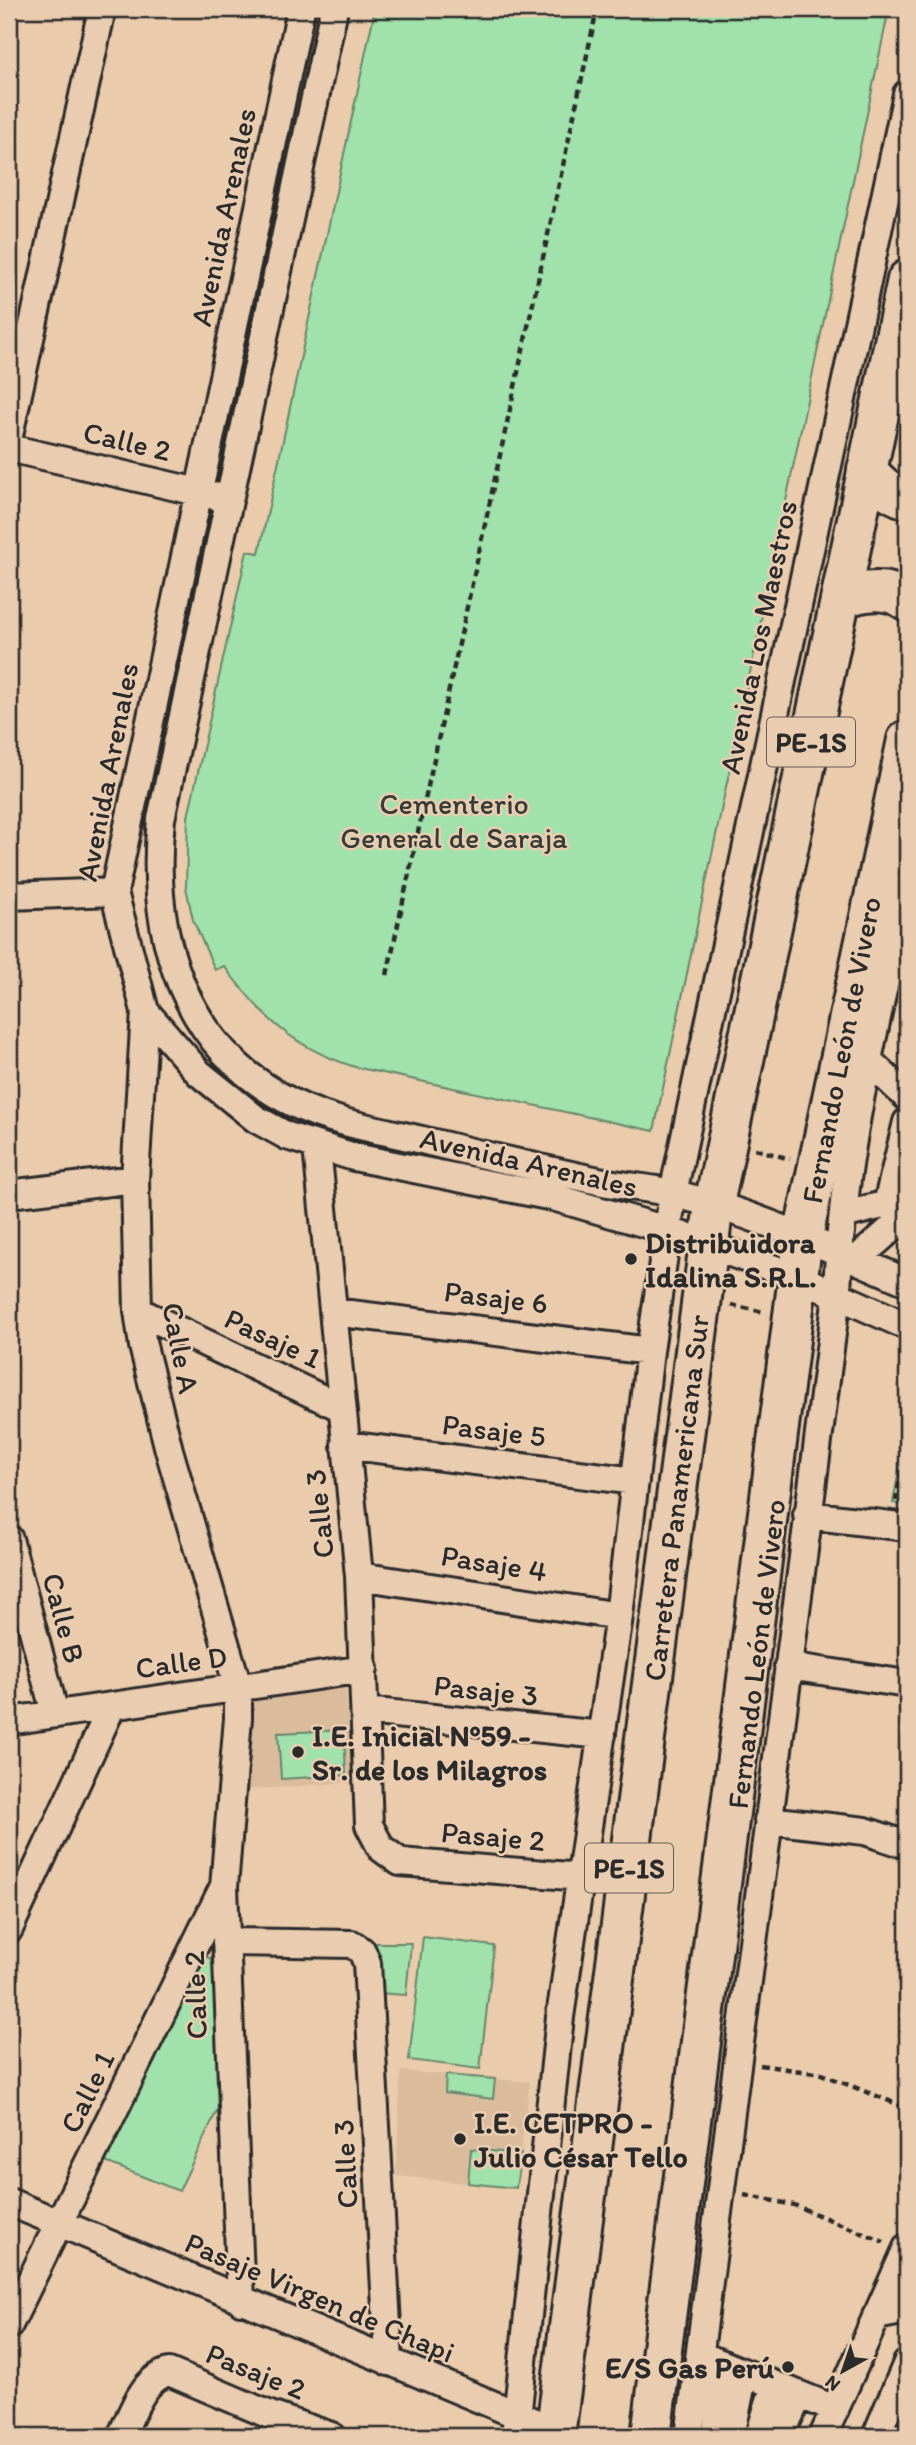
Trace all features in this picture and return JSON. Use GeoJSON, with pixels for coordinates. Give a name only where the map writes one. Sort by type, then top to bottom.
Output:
{"type":"FeatureCollection","features":[{"type":"Feature","properties":{"kind":"highway","name":"Carretera Panamericana Sur"},"geometry":{"type":"LineString","coordinates":[[556,2434],[715,1204],[907,279]]}},
{"type":"Feature","properties":{"kind":"highway"},"geometry":{"type":"LineString","coordinates":[[867,469],[878,483],[892,494],[907,499]]}},
{"type":"Feature","properties":{"kind":"highway"},"geometry":{"type":"LineString","coordinates":[[841,599],[873,590],[888,592],[907,601]]}},
{"type":"Feature","properties":{"kind":"highway"},"geometry":{"type":"LineString","coordinates":[[650,2436],[803,1237],[907,740]]}},
{"type":"Feature","properties":{"kind":"street"},"geometry":{"type":"LineString","coordinates":[[9,435],[102,9]]}},
{"type":"Feature","properties":{"kind":"street","name":"Avenida Arenales"},"geometry":{"type":"LineString","coordinates":[[301,9],[114,892],[145,1011],[180,1054],[239,1106],[287,1136],[317,1147],[553,1197],[667,1230],[797,1277],[907,1325]]}},
{"type":"Feature","properties":{"kind":"street","name":"Avenida Arenales"},"geometry":{"type":"LineString","coordinates":[[334,9],[161,819],[158,852],[164,936],[174,970],[202,1024],[222,1050],[279,1095],[322,1115],[568,1174],[673,1193],[715,1204],[803,1237],[907,1282]]}},
{"type":"Feature","properties":{"kind":"street","name":"Avenida Los Maestros"},"geometry":{"type":"LineString","coordinates":[[673,1193],[907,94]]}},
{"type":"Feature","properties":{"kind":"street","name":"Calle 2"},"geometry":{"type":"LineString","coordinates":[[9,449],[230,499]]}},
{"type":"Feature","properties":{"kind":"street","name":"Fernando León de Vivero"},"geometry":{"type":"LineString","coordinates":[[689,2436],[722,2364],[723,2191],[807,1516],[837,1295],[847,1256],[843,1215],[869,1061],[907,884]]}},
{"type":"Feature","properties":{"kind":"street"},"geometry":{"type":"LineString","coordinates":[[9,896],[114,892]]}},
{"type":"Feature","properties":{"kind":"street","name":"Calle A"},"geometry":{"type":"LineString","coordinates":[[145,1011],[135,1179],[138,1311],[143,1346],[169,1450],[238,1687]]}},
{"type":"Feature","properties":{"kind":"street"},"geometry":{"type":"LineString","coordinates":[[869,1061],[907,1097]]}},
{"type":"Feature","properties":{"kind":"street"},"geometry":{"type":"LineString","coordinates":[[847,1256],[898,1217],[907,1122]]}},
{"type":"Feature","properties":{"kind":"street","name":"Calle 3"},"geometry":{"type":"LineString","coordinates":[[317,1147],[359,1576],[369,1825],[381,1848],[400,1861]]}},
{"type":"Feature","properties":{"kind":"street"},"geometry":{"type":"LineString","coordinates":[[9,1194],[135,1179]]}},
{"type":"Feature","properties":{"kind":"street","name":"Carretera Panamericana Sur"},"geometry":{"type":"LineString","coordinates":[[516,2426],[561,2017],[619,1616],[650,1350],[673,1193]]}},
{"type":"Feature","properties":{"kind":"street"},"geometry":{"type":"LineString","coordinates":[[843,1215],[898,1217]]}},
{"type":"Feature","properties":{"kind":"street","name":"Pasaje 1"},"geometry":{"type":"LineString","coordinates":[[138,1311],[342,1408]]}},
{"type":"Feature","properties":{"kind":"street","name":"Pasaje 6"},"geometry":{"type":"LineString","coordinates":[[334,1311],[650,1350]]}},
{"type":"Feature","properties":{"kind":"street","name":"Pasaje 5"},"geometry":{"type":"LineString","coordinates":[[345,1445],[635,1481]]}},
{"type":"Feature","properties":{"kind":"street"},"geometry":{"type":"LineString","coordinates":[[807,1516],[907,1528]]}},
{"type":"Feature","properties":{"kind":"street","name":"Calle B"},"geometry":{"type":"LineString","coordinates":[[9,1539],[55,1714]]}},
{"type":"Feature","properties":{"kind":"street","name":"Pasaje 4"},"geometry":{"type":"LineString","coordinates":[[359,1576],[619,1616]]}},
{"type":"Feature","properties":{"kind":"street"},"geometry":{"type":"LineString","coordinates":[[788,1666],[907,1684]]}},
{"type":"Feature","properties":{"kind":"street","name":"Calle D"},"geometry":{"type":"LineString","coordinates":[[9,1721],[364,1668]]}},
{"type":"Feature","properties":{"kind":"street","name":"Calle 2"},"geometry":{"type":"LineString","coordinates":[[238,1687],[238,1718],[224,1887],[241,2301]]}},
{"type":"Feature","properties":{"kind":"street"},"geometry":{"type":"LineString","coordinates":[[9,1929],[111,1706]]}},
{"type":"Feature","properties":{"kind":"street","name":"Pasaje 3"},"geometry":{"type":"LineString","coordinates":[[365,1711],[601,1735]]}},
{"type":"Feature","properties":{"kind":"street"},"geometry":{"type":"LineString","coordinates":[[768,1820],[865,1831],[907,1845]]}},
{"type":"Feature","properties":{"kind":"street","name":"Pasaje 2"},"geometry":{"type":"LineString","coordinates":[[400,1861],[581,1877]]}},
{"type":"Feature","properties":{"kind":"street","name":"Calle 1"},"geometry":{"type":"LineString","coordinates":[[9,2325],[224,1887]]}},
{"type":"Feature","properties":{"kind":"street","name":"Calle 3"},"geometry":{"type":"LineString","coordinates":[[226,1942],[352,1944],[362,1951],[367,1963],[389,2362]]}},
{"type":"Feature","properties":{"kind":"street","name":"Pasaje Virgen de Chapi"},"geometry":{"type":"LineString","coordinates":[[9,2202],[389,2362],[516,2426],[556,2434]]}},
{"type":"Feature","properties":{"kind":"street"},"geometry":{"type":"LineString","coordinates":[[823,2436],[907,2250]]}},
{"type":"Feature","properties":{"kind":"street"},"geometry":{"type":"LineString","coordinates":[[876,2316],[907,2310]]}},
{"type":"Feature","properties":{"kind":"street"},"geometry":{"type":"LineString","coordinates":[[876,2436],[907,2363]]}},
{"type":"Feature","properties":{"kind":"street"},"geometry":{"type":"LineString","coordinates":[[722,2364],[835,2409]]}},
{"type":"Feature","properties":{"kind":"street"},"geometry":{"type":"LineString","coordinates":[[716,2436],[722,2364]]}},
{"type":"Feature","properties":{"kind":"street"},"geometry":{"type":"LineString","coordinates":[[722,2364],[731,2436]]}},
{"type":"Feature","properties":{"kind":"street","name":"Pasaje 2"},"geometry":{"type":"LineString","coordinates":[[121,2436],[144,2389],[156,2375],[169,2372],[266,2426],[331,2436]]}},
{"type":"Feature","properties":{"kind":"street"},"geometry":{"type":"LineString","coordinates":[[759,2436],[787,2390]]}},
{"type":"Feature","properties":{"kind":"street"},"geometry":{"type":"LineString","coordinates":[[780,2436],[787,2390]]}},
{"type":"Feature","properties":{"kind":"path"},"geometry":{"type":"LineString","coordinates":[[387,975],[597,9]]}},
{"type":"Feature","properties":{"kind":"path"},"geometry":{"type":"LineString","coordinates":[[728,1140],[817,1167]]}},
{"type":"Feature","properties":{"kind":"path"},"geometry":{"type":"LineString","coordinates":[[907,1439],[895,1500],[907,1502]]}},
{"type":"Feature","properties":{"kind":"path"},"geometry":{"type":"LineString","coordinates":[[738,2062],[821,2074],[907,2108]]}},
{"type":"Feature","properties":{"kind":"path"},"geometry":{"type":"LineString","coordinates":[[723,2191],[794,2205],[907,2250]]}},
{"type":"Feature","properties":{"kind":"shaded area","name":"I.E. Inicial Nº59 - Sr. de los Milagros"},"geometry":{"type":"Polygon","coordinates":[[[345,1682],[353,1782],[245,1790],[247,1694],[345,1682]]]}},
{"type":"Feature","properties":{"kind":"shaded area","name":"I.E. CETPRO - Julio César Tello"},"geometry":{"type":"Polygon","coordinates":[[[401,2071],[530,2082],[516,2188],[396,2176],[401,2071]]]}},
{"type":"Feature","properties":{"kind":"green space","name":"Cementerio General de Saraja"},"geometry":{"type":"Polygon","coordinates":[[[375,9],[889,9],[654,1131],[355,1067],[313,1050],[266,1016],[224,966],[215,970],[193,920],[186,887],[188,817],[247,551],[259,553],[375,9]]]}},
{"type":"Feature","properties":{"kind":"green space"},"geometry":{"type":"Polygon","coordinates":[[[907,1426],[907,1505],[893,1503],[907,1426]]]}},
{"type":"Feature","properties":{"kind":"green space"},"geometry":{"type":"Polygon","coordinates":[[[344,1730],[346,1775],[281,1779],[278,1733],[344,1730]]]}},
{"type":"Feature","properties":{"kind":"green space"},"geometry":{"type":"Polygon","coordinates":[[[423,1937],[494,1946],[480,2069],[409,2060],[423,1937]]]}},
{"type":"Feature","properties":{"kind":"green space"},"geometry":{"type":"Polygon","coordinates":[[[375,1943],[411,1943],[406,1995],[377,1993],[375,1943]]]}},
{"type":"Feature","properties":{"kind":"green space"},"geometry":{"type":"Polygon","coordinates":[[[204,1954],[217,1964],[222,2100],[179,2191],[98,2159],[204,1954]]]}},
{"type":"Feature","properties":{"kind":"green space"},"geometry":{"type":"Polygon","coordinates":[[[446,2075],[495,2079],[493,2099],[445,2093],[446,2075]]]}},
{"type":"Feature","properties":{"kind":"green space"},"geometry":{"type":"Polygon","coordinates":[[[471,2149],[521,2154],[516,2188],[468,2183],[471,2149]]]}},
{"type":"Feature","properties":{"kind":"place","name":"Distribuidora Idalina S.R.L."},"geometry":{"type":"Point","coordinates":[631,1259]}},
{"type":"Feature","properties":{"kind":"place","name":"I.E. Inicial Nº59 - Sr. de los Milagros"},"geometry":{"type":"Point","coordinates":[298,1752]}},
{"type":"Feature","properties":{"kind":"place","name":"I.E. CETPRO - Julio César Tello"},"geometry":{"type":"Point","coordinates":[460,2139]}},
{"type":"Feature","properties":{"kind":"place","name":"E/S Gas Perú"},"geometry":{"type":"Point","coordinates":[788,2367]}}]}
